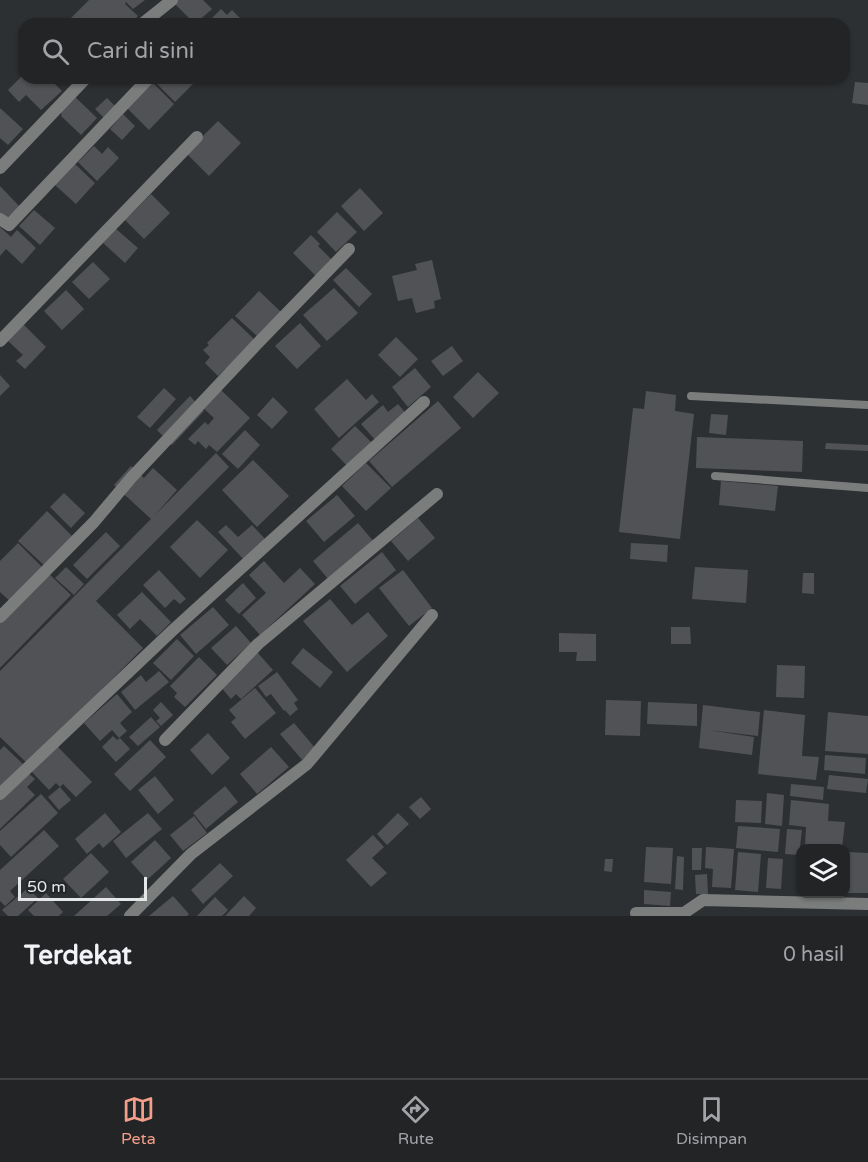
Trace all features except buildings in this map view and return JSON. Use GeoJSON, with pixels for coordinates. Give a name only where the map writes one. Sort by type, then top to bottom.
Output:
{"type":"FeatureCollection","features":[{"type":"Feature","properties":{"kind":"street"},"geometry":{"type":"LineString","coordinates":[[150,18],[172,0]]}},
{"type":"Feature","properties":{"kind":"street"},"geometry":{"type":"LineString","coordinates":[[0,168],[80,84]]}},
{"type":"Feature","properties":{"kind":"street"},"geometry":{"type":"LineString","coordinates":[[0,219],[9,225],[140,84]]}},
{"type":"Feature","properties":{"kind":"street"},"geometry":{"type":"LineString","coordinates":[[0,341],[197,137]]}},
{"type":"Feature","properties":{"kind":"street"},"geometry":{"type":"LineString","coordinates":[[0,617],[94,522],[131,478],[240,361],[349,249]]}},
{"type":"Feature","properties":{"kind":"street"},"geometry":{"type":"LineString","coordinates":[[0,794],[173,630],[424,402]]}},
{"type":"Feature","properties":{"kind":"street"},"geometry":{"type":"LineString","coordinates":[[165,740],[258,644],[437,494]]}},
{"type":"Feature","properties":{"kind":"street"},"geometry":{"type":"LineString","coordinates":[[130,916],[191,854],[307,764],[432,615]]}},
{"type":"Feature","properties":{"kind":"street"},"geometry":{"type":"LineString","coordinates":[[636,913],[684,913],[703,900],[868,904]]}},
{"type":"Feature","properties":{"kind":"lane"},"geometry":{"type":"LineString","coordinates":[[691,396],[868,405]]}},
{"type":"Feature","properties":{"kind":"lane"},"geometry":{"type":"LineString","coordinates":[[715,476],[868,488]]}}]}
